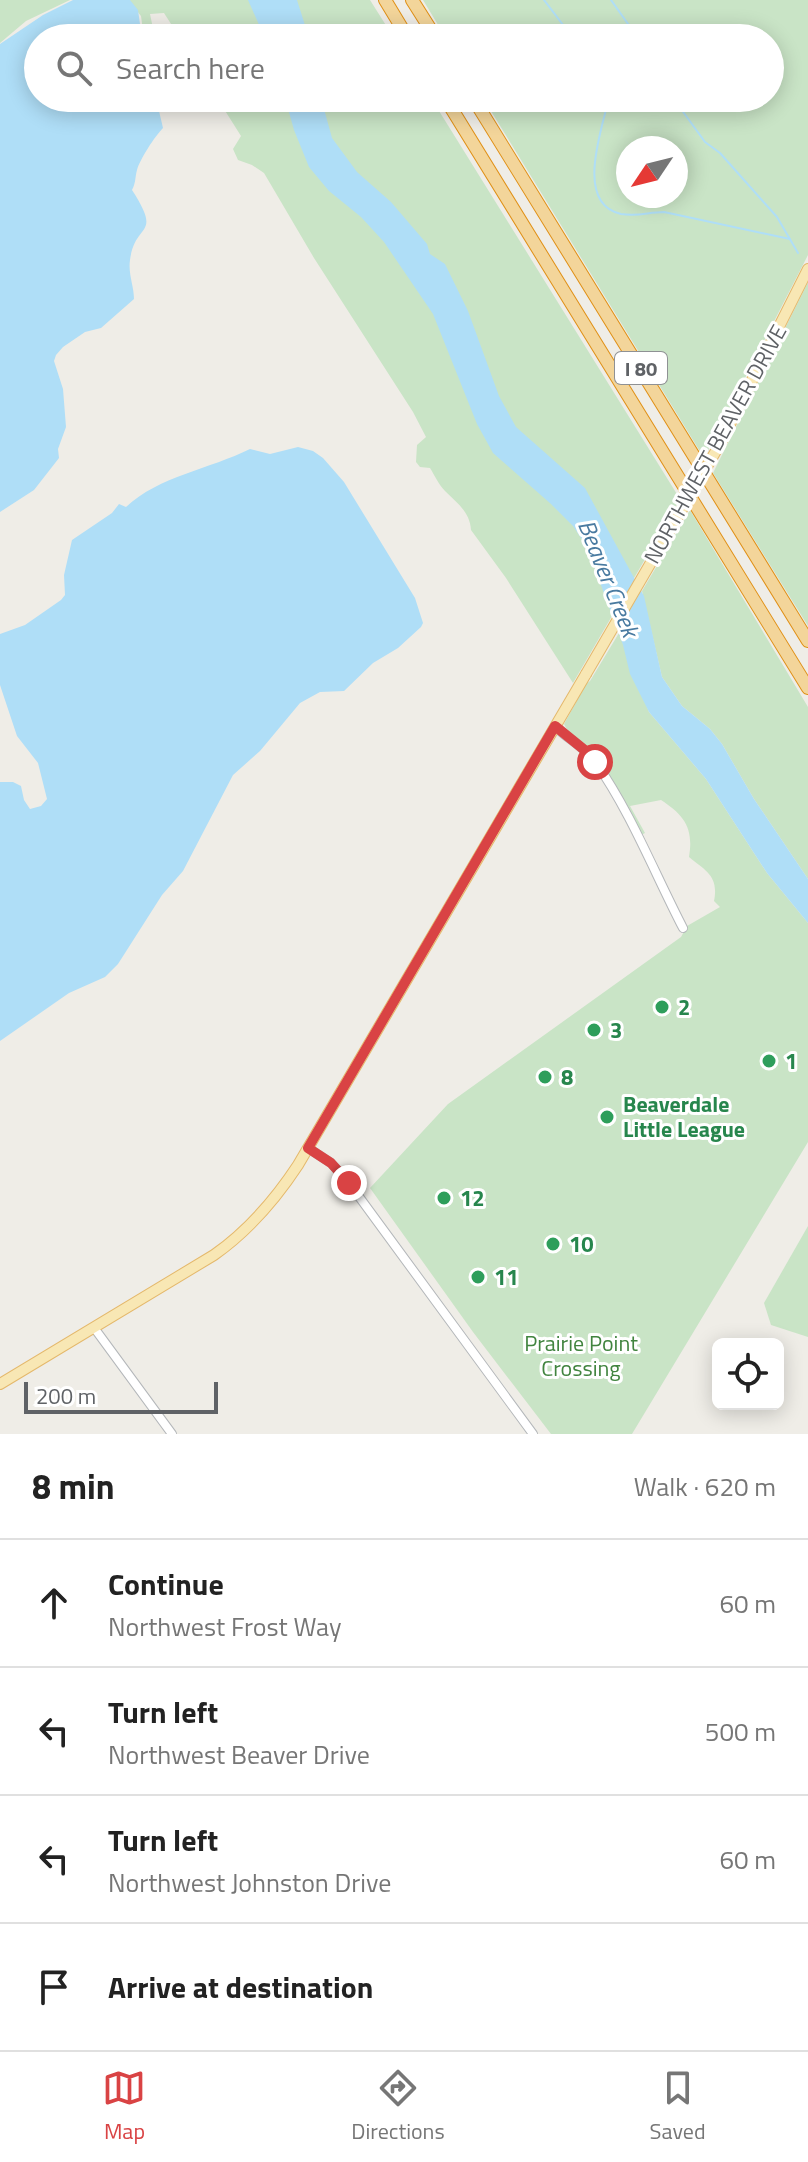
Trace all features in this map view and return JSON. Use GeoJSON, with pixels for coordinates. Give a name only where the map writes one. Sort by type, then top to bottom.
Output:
{"type":"FeatureCollection","features":[{"type":"Feature","properties":{"kind":"highway"},"geometry":{"type":"LineString","coordinates":[[385,0],[400,24]]}},
{"type":"Feature","properties":{"kind":"highway"},"geometry":{"type":"LineString","coordinates":[[412,0],[427,24]]}},
{"type":"Feature","properties":{"kind":"highway","name":"I 80"},"geometry":{"type":"LineString","coordinates":[[454,112],[808,688]]}},
{"type":"Feature","properties":{"kind":"highway","name":"I 80"},"geometry":{"type":"LineString","coordinates":[[482,112],[808,641]]}},
{"type":"Feature","properties":{"kind":"main road","name":"NORTHWEST BEAVER DRIVE"},"geometry":{"type":"LineString","coordinates":[[0,1384],[95,1329],[230,1244],[268,1206],[308,1148],[720,444],[808,269]]}},
{"type":"Feature","properties":{"kind":"street"},"geometry":{"type":"LineString","coordinates":[[555,726],[587,752],[600,769],[628,817],[683,928]]}},
{"type":"Feature","properties":{"kind":"street"},"geometry":{"type":"LineString","coordinates":[[308,1148],[331,1163],[349,1183],[533,1434]]}},
{"type":"Feature","properties":{"kind":"street"},"geometry":{"type":"LineString","coordinates":[[95,1329],[172,1434]]}},
{"type":"Feature","properties":{"kind":"green space"},"geometry":{"type":"Polygon","coordinates":[[[0,0],[70,0],[26,21],[0,43],[0,0]]]}},
{"type":"Feature","properties":{"kind":"green space"},"geometry":{"type":"Polygon","coordinates":[[[128,0],[370,0],[385,24],[171,24],[164,13],[150,14],[152,24],[142,24],[141,16],[128,0]]]}},
{"type":"Feature","properties":{"kind":"green space"},"geometry":{"type":"Polygon","coordinates":[[[423,0],[808,0],[808,255],[704,458],[492,112],[784,112],[784,24],[438,24],[423,0]]]}},
{"type":"Feature","properties":{"kind":"green space"},"geometry":{"type":"Polygon","coordinates":[[[226,112],[440,112],[680,499],[573,683],[506,578],[471,530],[465,513],[443,489],[430,468],[420,467],[416,462],[417,445],[426,437],[413,412],[314,258],[264,173],[238,160],[233,149],[241,136],[226,112]]]}},
{"type":"Feature","properties":{"kind":"green space"},"geometry":{"type":"Polygon","coordinates":[[[808,282],[808,626],[713,473],[808,282]]]}},
{"type":"Feature","properties":{"kind":"green space"},"geometry":{"type":"Polygon","coordinates":[[[690,510],[808,707],[808,879],[754,799],[722,744],[710,729],[682,706],[662,677],[642,591],[690,510]]]}},
{"type":"Feature","properties":{"kind":"green space","name":"Prairie Point Crossing"},"geometry":{"type":"Polygon","coordinates":[[[619,633],[649,712],[706,779],[767,873],[808,923],[808,1142],[632,1434],[551,1434],[370,1188],[448,1104],[681,937],[687,926],[720,907],[714,901],[715,886],[710,875],[689,857],[688,830],[676,811],[661,800],[630,806],[645,833],[639,836],[609,775],[564,724],[619,633]]]}},
{"type":"Feature","properties":{"kind":"green space"},"geometry":{"type":"Polygon","coordinates":[[[808,1226],[808,1337],[771,1325],[764,1303],[808,1226]]]}},
{"type":"Feature","properties":{"kind":"water"},"geometry":{"type":"Polygon","coordinates":[[[73,0],[130,0],[138,10],[140,24],[30,24],[73,0]]]}},
{"type":"Feature","properties":{"kind":"water"},"geometry":{"type":"Polygon","coordinates":[[[248,0],[297,0],[305,24],[259,24],[248,0]]]}},
{"type":"Feature","properties":{"kind":"water"},"geometry":{"type":"Polygon","coordinates":[[[24,28],[24,112],[159,112],[163,128],[141,160],[132,190],[141,205],[146,223],[130,260],[134,299],[101,328],[85,332],[56,355],[54,361],[63,389],[66,427],[58,449],[59,458],[34,490],[0,512],[0,44],[24,28]]]}},
{"type":"Feature","properties":{"kind":"water","name":"Beaver Creek"},"geometry":{"type":"Polygon","coordinates":[[[289,112],[325,112],[332,138],[357,172],[391,202],[427,244],[430,254],[445,264],[468,311],[499,396],[516,427],[585,488],[644,596],[662,677],[682,706],[710,729],[722,744],[754,799],[808,879],[808,923],[767,873],[706,779],[649,712],[630,674],[623,645],[587,547],[573,526],[551,504],[493,453],[477,424],[433,314],[384,242],[361,217],[329,191],[309,167],[289,112]]]}},
{"type":"Feature","properties":{"kind":"water"},"geometry":{"type":"Polygon","coordinates":[[[298,447],[323,458],[344,482],[415,598],[423,623],[421,627],[398,648],[373,663],[344,691],[320,692],[300,703],[260,751],[233,775],[183,871],[162,895],[118,964],[105,977],[69,993],[0,1041],[0,782],[13,782],[21,786],[30,809],[41,806],[47,799],[38,763],[17,736],[0,685],[0,634],[25,625],[61,600],[65,595],[64,575],[72,540],[112,513],[119,504],[126,507],[139,496],[169,480],[250,449],[270,454],[298,447]]]}},
{"type":"Feature","properties":{"kind":"waterway"},"geometry":{"type":"LineString","coordinates":[[544,0],[562,24]]}},
{"type":"Feature","properties":{"kind":"waterway"},"geometry":{"type":"LineString","coordinates":[[611,0],[628,24]]}},
{"type":"Feature","properties":{"kind":"waterway"},"geometry":{"type":"LineString","coordinates":[[606,112],[597,146],[595,181],[598,196],[607,207],[627,215],[664,212],[790,239]]}},
{"type":"Feature","properties":{"kind":"waterway"},"geometry":{"type":"LineString","coordinates":[[683,112],[705,142],[720,153],[777,217],[798,253]]}},
{"type":"Feature","properties":{"kind":"place","name":"2"},"geometry":{"type":"Point","coordinates":[662,1007]}},
{"type":"Feature","properties":{"kind":"place","name":"3"},"geometry":{"type":"Point","coordinates":[594,1030]}},
{"type":"Feature","properties":{"kind":"place","name":"1"},"geometry":{"type":"Point","coordinates":[769,1061]}},
{"type":"Feature","properties":{"kind":"place","name":"8"},"geometry":{"type":"Point","coordinates":[545,1077]}},
{"type":"Feature","properties":{"kind":"place","name":"Beaverdale Little League"},"geometry":{"type":"Point","coordinates":[607,1117]}},
{"type":"Feature","properties":{"kind":"place","name":"12"},"geometry":{"type":"Point","coordinates":[444,1198]}},
{"type":"Feature","properties":{"kind":"place","name":"10"},"geometry":{"type":"Point","coordinates":[553,1244]}},
{"type":"Feature","properties":{"kind":"place","name":"11"},"geometry":{"type":"Point","coordinates":[478,1277]}},
{"type":"Feature","properties":{"kind":"route"},"geometry":{"type":"LineString","coordinates":[[349,1183],[331,1163],[308,1148],[555,726],[595,762]]}}]}
